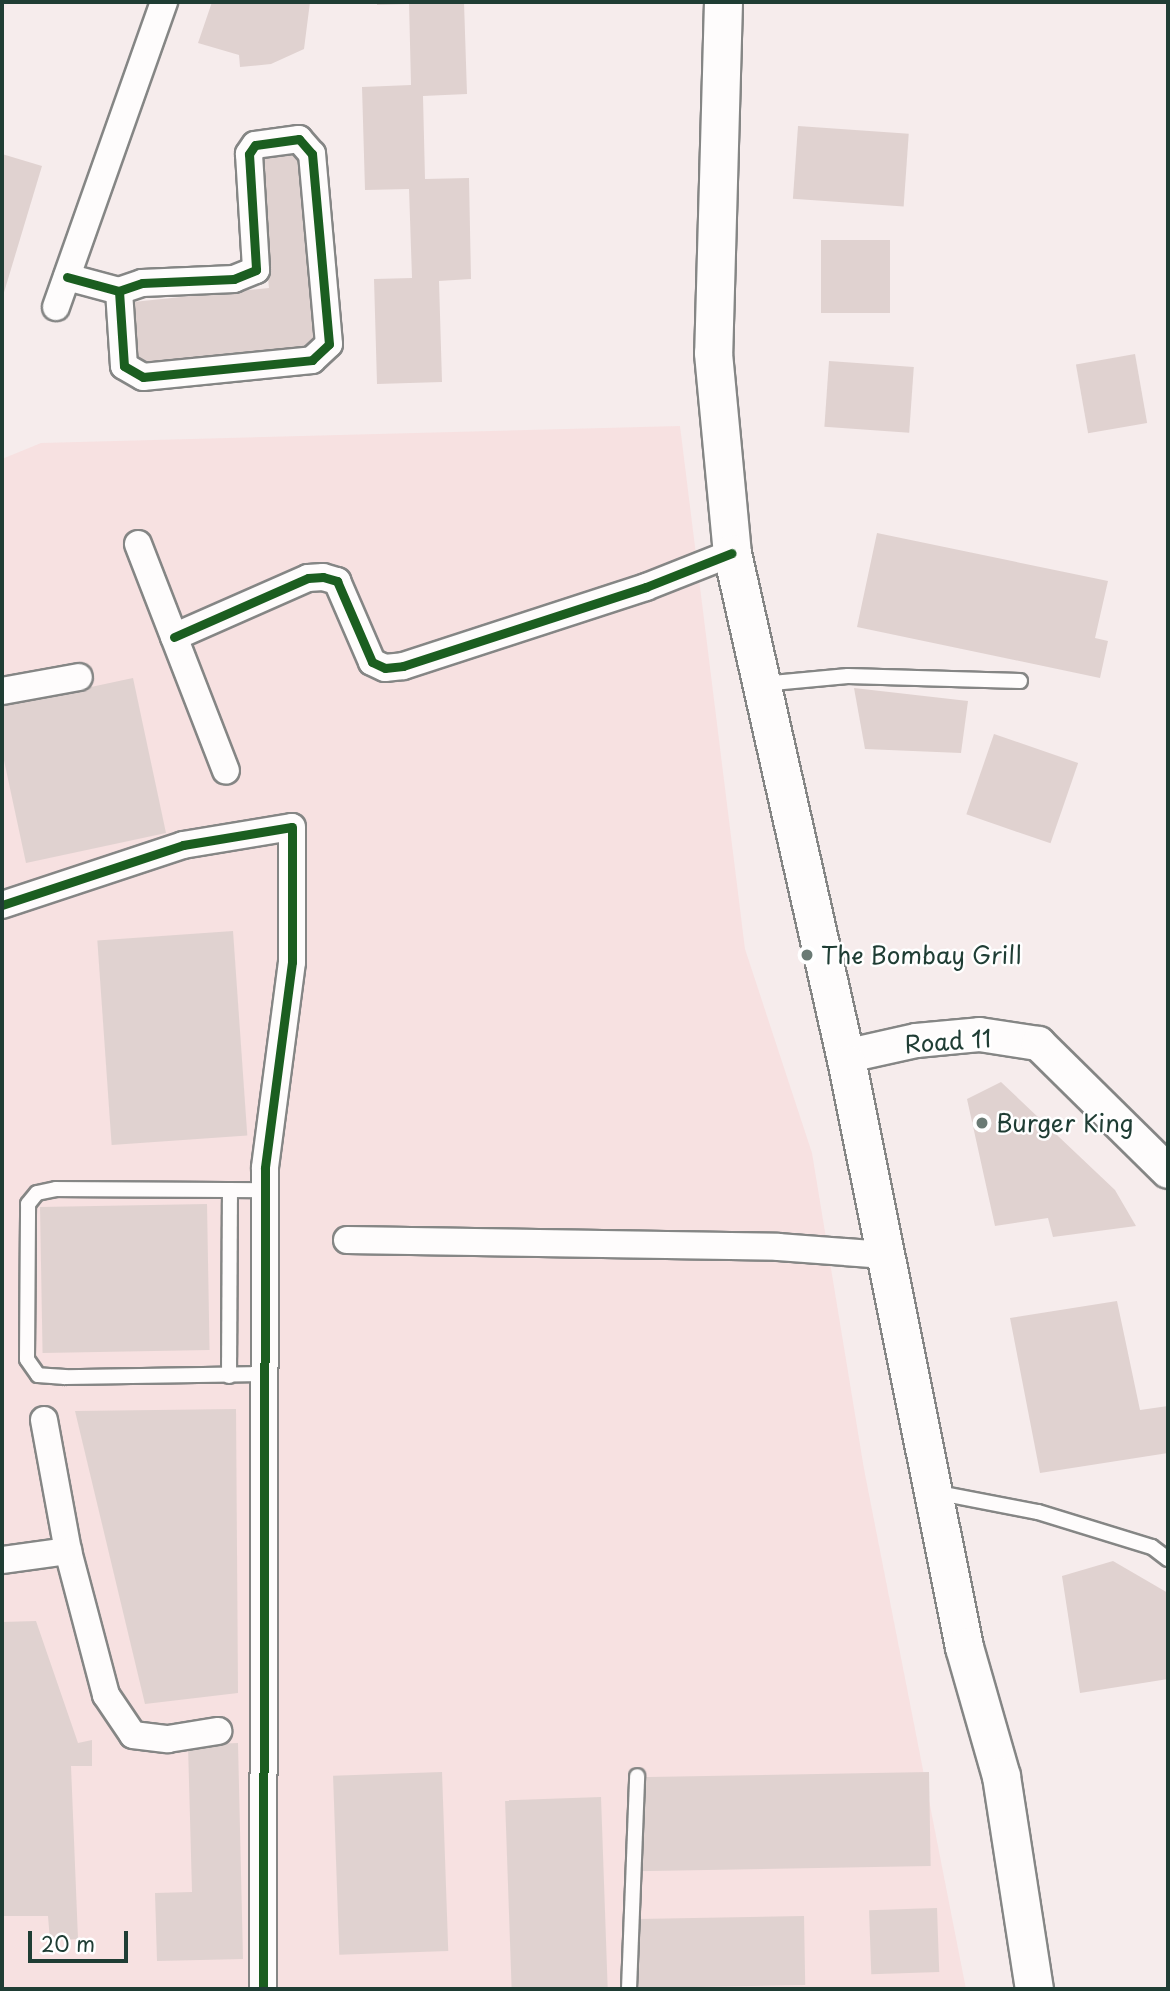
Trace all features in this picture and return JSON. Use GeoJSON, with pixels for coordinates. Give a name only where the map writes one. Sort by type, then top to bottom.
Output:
{"type":"FeatureCollection","features":[{"type":"Feature","properties":{"kind":"main road"},"geometry":{"type":"LineString","coordinates":[[723,2],[713,353],[732,553],[845,1056],[964,1647],[1001,1776],[1034,1989]]}},
{"type":"Feature","properties":{"kind":"street"},"geometry":{"type":"LineString","coordinates":[[56,307],[164,2]]}},
{"type":"Feature","properties":{"kind":"street"},"geometry":{"type":"LineString","coordinates":[[67,277],[119,291],[142,283],[234,279],[256,270],[249,154],[255,145],[299,139],[312,154],[329,344],[312,360],[143,377],[124,366],[119,291]]}},
{"type":"Feature","properties":{"kind":"street"},"geometry":{"type":"LineString","coordinates":[[138,544],[226,771]]}},
{"type":"Feature","properties":{"kind":"street"},"geometry":{"type":"LineString","coordinates":[[174,637],[308,578],[323,577],[337,581],[372,662],[385,668],[403,666],[646,587],[732,553]]}},
{"type":"Feature","properties":{"kind":"street"},"geometry":{"type":"LineString","coordinates":[[2,691],[79,677]]}},
{"type":"Feature","properties":{"kind":"street"},"geometry":{"type":"LineString","coordinates":[[2,905],[183,845],[292,827],[292,962],[265,1190],[263,1989]]}},
{"type":"Feature","properties":{"kind":"street","name":"Road 11"},"geometry":{"type":"LineString","coordinates":[[845,1056],[916,1040],[979,1034],[1038,1043],[1168,1171]]}},
{"type":"Feature","properties":{"kind":"street"},"geometry":{"type":"LineString","coordinates":[[347,1240],[778,1247],[885,1255]]}},
{"type":"Feature","properties":{"kind":"street"},"geometry":{"type":"LineString","coordinates":[[44,1420],[68,1551],[106,1695],[133,1735],[168,1739],[218,1731]]}},
{"type":"Feature","properties":{"kind":"street"},"geometry":{"type":"LineString","coordinates":[[2,1560],[68,1551]]}},
{"type":"Feature","properties":{"kind":"lane"},"geometry":{"type":"LineString","coordinates":[[761,685],[848,676],[1020,681]]}},
{"type":"Feature","properties":{"kind":"lane"},"geometry":{"type":"LineString","coordinates":[[264,1374],[38,1375],[27,1359],[27,1204],[37,1193],[56,1189],[265,1190]]}},
{"type":"Feature","properties":{"kind":"lane"},"geometry":{"type":"LineString","coordinates":[[229,1376],[230,1190]]}},
{"type":"Feature","properties":{"kind":"lane"},"geometry":{"type":"LineString","coordinates":[[933,1492],[1038,1512],[1152,1547],[1168,1559]]}},
{"type":"Feature","properties":{"kind":"lane"},"geometry":{"type":"LineString","coordinates":[[629,1989],[637,1776]]}},
{"type":"Feature","properties":{"kind":"shaded area"},"geometry":{"type":"Polygon","coordinates":[[[680,426],[745,949],[812,1153],[864,1469],[966,1989],[2,1989],[2,459],[41,443],[680,426]]]}},
{"type":"Feature","properties":{"kind":"building"},"geometry":{"type":"Polygon","coordinates":[[[212,2],[310,2],[304,49],[271,64],[240,67],[239,55],[198,43],[212,2]]]}},
{"type":"Feature","properties":{"kind":"building"},"geometry":{"type":"Polygon","coordinates":[[[377,2],[408,2],[408,4],[377,5],[377,2]]]}},
{"type":"Feature","properties":{"kind":"building"},"geometry":{"type":"Polygon","coordinates":[[[409,2],[464,2],[467,94],[423,96],[425,179],[469,178],[471,279],[439,281],[442,382],[377,384],[374,279],[412,278],[409,189],[365,190],[362,87],[411,85],[409,2]]]}},
{"type":"Feature","properties":{"kind":"building"},"geometry":{"type":"Polygon","coordinates":[[[798,126],[909,134],[904,207],[793,199],[798,126]]]}},
{"type":"Feature","properties":{"kind":"building"},"geometry":{"type":"Polygon","coordinates":[[[297,150],[318,350],[139,368],[133,302],[269,288],[256,154],[297,150]]]}},
{"type":"Feature","properties":{"kind":"building"},"geometry":{"type":"Polygon","coordinates":[[[2,154],[42,166],[2,299],[2,154]]]}},
{"type":"Feature","properties":{"kind":"building"},"geometry":{"type":"Polygon","coordinates":[[[821,240],[890,240],[890,313],[821,313],[821,240]]]}},
{"type":"Feature","properties":{"kind":"building"},"geometry":{"type":"Polygon","coordinates":[[[1135,354],[1147,423],[1088,433],[1076,364],[1135,354]]]}},
{"type":"Feature","properties":{"kind":"building"},"geometry":{"type":"Polygon","coordinates":[[[829,361],[914,367],[909,433],[824,427],[829,361]]]}},
{"type":"Feature","properties":{"kind":"building"},"geometry":{"type":"Polygon","coordinates":[[[877,533],[1108,581],[1095,638],[1108,641],[1100,678],[857,627],[877,533]]]}},
{"type":"Feature","properties":{"kind":"building"},"geometry":{"type":"Polygon","coordinates":[[[133,678],[166,833],[26,863],[2,751],[2,706],[133,678]]]}},
{"type":"Feature","properties":{"kind":"building"},"geometry":{"type":"Polygon","coordinates":[[[854,688],[968,701],[961,753],[865,749],[854,688]]]}},
{"type":"Feature","properties":{"kind":"building"},"geometry":{"type":"Polygon","coordinates":[[[994,734],[1078,763],[1050,843],[966,814],[994,734]]]}},
{"type":"Feature","properties":{"kind":"building"},"geometry":{"type":"Polygon","coordinates":[[[233,931],[247,1136],[112,1145],[97,940],[233,931]]]}},
{"type":"Feature","properties":{"kind":"building"},"geometry":{"type":"Polygon","coordinates":[[[1001,1082],[1115,1190],[1136,1226],[1053,1237],[1048,1218],[995,1226],[967,1099],[1001,1082]]]}},
{"type":"Feature","properties":{"kind":"building"},"geometry":{"type":"Polygon","coordinates":[[[207,1204],[210,1350],[43,1353],[40,1207],[207,1204]]]}},
{"type":"Feature","properties":{"kind":"building"},"geometry":{"type":"Polygon","coordinates":[[[1117,1301],[1140,1410],[1168,1406],[1168,1453],[1040,1473],[1010,1318],[1117,1301]]]}},
{"type":"Feature","properties":{"kind":"building"},"geometry":{"type":"Polygon","coordinates":[[[236,1409],[238,1693],[145,1704],[75,1411],[236,1409]]]}},
{"type":"Feature","properties":{"kind":"building"},"geometry":{"type":"Polygon","coordinates":[[[1113,1561],[1168,1593],[1168,1679],[1080,1693],[1062,1576],[1113,1561]]]}},
{"type":"Feature","properties":{"kind":"building"},"geometry":{"type":"Polygon","coordinates":[[[36,1621],[78,1743],[92,1740],[92,1766],[71,1766],[78,1939],[50,1941],[48,1916],[2,1916],[2,1622],[36,1621]]]}},
{"type":"Feature","properties":{"kind":"building"},"geometry":{"type":"Polygon","coordinates":[[[238,1743],[243,1959],[157,1961],[155,1893],[192,1892],[188,1745],[238,1743]]]}},
{"type":"Feature","properties":{"kind":"building"},"geometry":{"type":"Polygon","coordinates":[[[442,1772],[448,1951],[339,1955],[333,1776],[442,1772]]]}},
{"type":"Feature","properties":{"kind":"building"},"geometry":{"type":"Polygon","coordinates":[[[929,1772],[931,1866],[636,1871],[634,1777],[929,1772]]]}},
{"type":"Feature","properties":{"kind":"building"},"geometry":{"type":"Polygon","coordinates":[[[601,1797],[608,1989],[512,1989],[505,1800],[601,1797]]]}},
{"type":"Feature","properties":{"kind":"building"},"geometry":{"type":"Polygon","coordinates":[[[937,1908],[939,1972],[871,1974],[869,1910],[937,1908]]]}},
{"type":"Feature","properties":{"kind":"building"},"geometry":{"type":"Polygon","coordinates":[[[804,1916],[805,1985],[638,1988],[637,1919],[804,1916]]]}},
{"type":"Feature","properties":{"kind":"cycle path"},"geometry":{"type":"LineString","coordinates":[[67,277],[119,291],[124,366],[143,377],[312,360],[329,344],[312,154],[299,139],[255,145],[249,154],[256,270],[234,279],[142,283],[119,291]]}},
{"type":"Feature","properties":{"kind":"cycle path"},"geometry":{"type":"LineString","coordinates":[[174,637],[308,578],[323,577],[337,581],[372,662],[385,668],[403,666],[646,587],[732,553]]}},
{"type":"Feature","properties":{"kind":"cycle path"},"geometry":{"type":"LineString","coordinates":[[2,905],[183,845],[292,827],[292,962],[265,1168],[263,1989]]}},
{"type":"Feature","properties":{"kind":"place","name":"The Bombay Grill"},"geometry":{"type":"Point","coordinates":[807,955]}},
{"type":"Feature","properties":{"kind":"place","name":"Burger King"},"geometry":{"type":"Point","coordinates":[982,1123]}}]}
